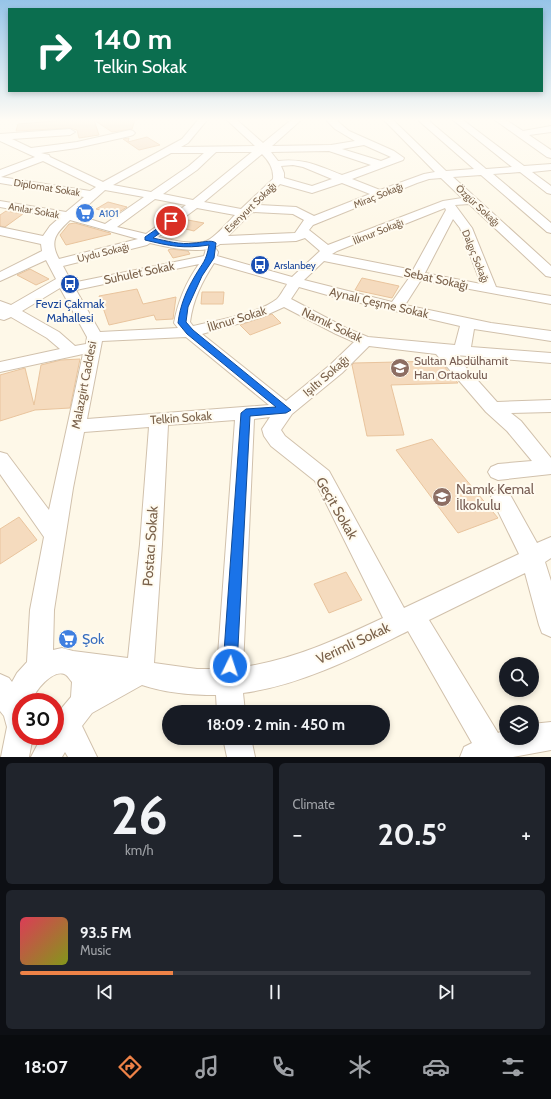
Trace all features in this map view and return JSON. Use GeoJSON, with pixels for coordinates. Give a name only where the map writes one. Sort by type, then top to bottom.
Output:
{"type":"FeatureCollection","features":[{"type":"Feature","properties":{"kind":"street"},"geometry":{"type":"LineString","coordinates":[[41,155],[103,186],[195,204],[245,211],[296,211],[313,220]]}},
{"type":"Feature","properties":{"kind":"street"},"geometry":{"type":"LineString","coordinates":[[0,241],[6,232],[51,253],[54,229],[103,186],[160,155]]}},
{"type":"Feature","properties":{"kind":"street"},"geometry":{"type":"LineString","coordinates":[[107,228],[193,168],[207,155]]}},
{"type":"Feature","properties":{"kind":"street","name":"Uydu Sokağı"},"geometry":{"type":"LineString","coordinates":[[0,277],[51,253],[143,242],[195,204],[254,155]]}},
{"type":"Feature","properties":{"kind":"street","name":"Esenyurt Sokağı"},"geometry":{"type":"LineString","coordinates":[[190,332],[182,323],[184,307],[213,247],[245,211],[278,180],[279,173],[268,155]]}},
{"type":"Feature","properties":{"kind":"street"},"geometry":{"type":"LineString","coordinates":[[352,155],[382,165]]}},
{"type":"Feature","properties":{"kind":"street"},"geometry":{"type":"LineString","coordinates":[[278,180],[312,190],[399,158],[395,155]]}},
{"type":"Feature","properties":{"kind":"street","name":"Özgür Sokağı"},"geometry":{"type":"LineString","coordinates":[[425,155],[471,200],[551,273]]}},
{"type":"Feature","properties":{"kind":"street"},"geometry":{"type":"LineString","coordinates":[[464,155],[551,229]]}},
{"type":"Feature","properties":{"kind":"street"},"geometry":{"type":"LineString","coordinates":[[503,155],[551,191]]}},
{"type":"Feature","properties":{"kind":"street"},"geometry":{"type":"LineString","coordinates":[[0,165],[5,172],[45,157]]}},
{"type":"Feature","properties":{"kind":"street"},"geometry":{"type":"LineString","coordinates":[[275,164],[298,162],[380,194]]}},
{"type":"Feature","properties":{"kind":"street","name":"Miraç Sokağı"},"geometry":{"type":"LineString","coordinates":[[213,247],[292,239],[300,236],[306,224],[313,220],[428,176],[551,168]]}},
{"type":"Feature","properties":{"kind":"street","name":"Diplomat Sokak"},"geometry":{"type":"LineString","coordinates":[[0,180],[94,195]]}},
{"type":"Feature","properties":{"kind":"street","name":"İlknur Sokağı"},"geometry":{"type":"LineString","coordinates":[[294,282],[324,253],[471,200]]}},
{"type":"Feature","properties":{"kind":"street","name":"Anılar Sokak"},"geometry":{"type":"LineString","coordinates":[[0,204],[69,216],[107,228],[180,246],[213,247]]}},
{"type":"Feature","properties":{"kind":"street"},"geometry":{"type":"LineString","coordinates":[[396,307],[417,276],[449,207]]}},
{"type":"Feature","properties":{"kind":"street","name":"Dalgıç Sokağı"},"geometry":{"type":"LineString","coordinates":[[449,207],[466,228],[490,290]]}},
{"type":"Feature","properties":{"kind":"street"},"geometry":{"type":"LineString","coordinates":[[303,231],[324,253]]}},
{"type":"Feature","properties":{"kind":"street","name":"Aynalı Çeşme Sokak"},"geometry":{"type":"LineString","coordinates":[[213,247],[294,282],[491,328],[551,336]]}},
{"type":"Feature","properties":{"kind":"street","name":"Suhulet Sokak"},"geometry":{"type":"LineString","coordinates":[[4,311],[65,285],[213,247]]}},
{"type":"Feature","properties":{"kind":"street","name":"Malazgirt Caddesi"},"geometry":{"type":"LineString","coordinates":[[40,666],[42,610],[54,536],[93,342],[51,253]]}},
{"type":"Feature","properties":{"kind":"street","name":"Sebat Sokağı"},"geometry":{"type":"LineString","coordinates":[[324,253],[417,276],[551,300]]}},
{"type":"Feature","properties":{"kind":"street"},"geometry":{"type":"LineString","coordinates":[[283,301],[294,282]]}},
{"type":"Feature","properties":{"kind":"street","name":"İlknur Sokak"},"geometry":{"type":"LineString","coordinates":[[0,367],[72,351],[93,342],[190,332],[257,314],[272,308],[283,301]]}},
{"type":"Feature","properties":{"kind":"street","name":"Namık Sokak"},"geometry":{"type":"LineString","coordinates":[[283,301],[341,331],[365,340],[386,344],[551,358]]}},
{"type":"Feature","properties":{"kind":"street"},"geometry":{"type":"LineString","coordinates":[[4,311],[53,335],[72,351]]}},
{"type":"Feature","properties":{"kind":"street"},"geometry":{"type":"LineString","coordinates":[[462,351],[468,323]]}},
{"type":"Feature","properties":{"kind":"street"},"geometry":{"type":"LineString","coordinates":[[190,332],[286,410]]}},
{"type":"Feature","properties":{"kind":"street","name":"Işıltı Sokağı"},"geometry":{"type":"LineString","coordinates":[[286,410],[336,369],[365,340]]}},
{"type":"Feature","properties":{"kind":"street"},"geometry":{"type":"LineString","coordinates":[[442,349],[492,408],[514,426],[549,467]]}},
{"type":"Feature","properties":{"kind":"street"},"geometry":{"type":"LineString","coordinates":[[492,408],[551,406]]}},
{"type":"Feature","properties":{"kind":"street","name":"Telkin Sokak"},"geometry":{"type":"LineString","coordinates":[[76,426],[286,410]]}},
{"type":"Feature","properties":{"kind":"street","name":"Geçit Sokak"},"geometry":{"type":"LineString","coordinates":[[286,410],[270,429],[273,436],[322,476],[406,619],[482,753]]}},
{"type":"Feature","properties":{"kind":"street"},"geometry":{"type":"LineString","coordinates":[[231,705],[229,682],[246,413]]}},
{"type":"Feature","properties":{"kind":"street","name":"Postacı Sokak"},"geometry":{"type":"LineString","coordinates":[[140,672],[151,544],[159,419]]}},
{"type":"Feature","properties":{"kind":"street"},"geometry":{"type":"LineString","coordinates":[[0,459],[54,536]]}},
{"type":"Feature","properties":{"kind":"street"},"geometry":{"type":"LineString","coordinates":[[498,472],[549,467]]}},
{"type":"Feature","properties":{"kind":"street"},"geometry":{"type":"LineString","coordinates":[[501,497],[542,552],[551,625]]}},
{"type":"Feature","properties":{"kind":"street","name":"Verimli Sokak"},"geometry":{"type":"LineString","coordinates":[[40,666],[52,662],[63,661],[73,664],[140,672],[161,678],[197,682],[229,682],[259,678],[302,666],[339,652],[542,552]]}},
{"type":"Feature","properties":{"kind":"street"},"geometry":{"type":"LineString","coordinates":[[45,757],[86,691],[85,680],[80,671],[73,664]]}},
{"type":"Feature","properties":{"kind":"street"},"geometry":{"type":"LineString","coordinates":[[15,693],[20,683],[29,673],[40,666]]}},
{"type":"Feature","properties":{"kind":"street"},"geometry":{"type":"LineString","coordinates":[[68,719],[140,672]]}},
{"type":"Feature","properties":{"kind":"street"},"geometry":{"type":"LineString","coordinates":[[68,719],[83,757]]}},
{"type":"Feature","properties":{"kind":"street"},"geometry":{"type":"LineString","coordinates":[[482,753],[520,740],[551,736]]}},
{"type":"Feature","properties":{"kind":"street"},"geometry":{"type":"LineString","coordinates":[[15,745],[15,757]]}},
{"type":"Feature","properties":{"kind":"street"},"geometry":{"type":"LineString","coordinates":[[238,745],[241,757]]}},
{"type":"Feature","properties":{"kind":"building"},"geometry":{"type":"Polygon","coordinates":[[[108,202],[127,207],[116,214],[96,209],[108,202]]]}},
{"type":"Feature","properties":{"kind":"building"},"geometry":{"type":"Polygon","coordinates":[[[6,211],[23,214],[5,227],[0,226],[0,215],[6,211]]]}},
{"type":"Feature","properties":{"kind":"building"},"geometry":{"type":"Polygon","coordinates":[[[188,220],[204,223],[194,231],[178,227],[188,220]]]}},
{"type":"Feature","properties":{"kind":"building"},"geometry":{"type":"Polygon","coordinates":[[[75,223],[111,234],[66,245],[60,235],[69,224],[75,223]]]}},
{"type":"Feature","properties":{"kind":"building"},"geometry":{"type":"Polygon","coordinates":[[[168,250],[188,251],[190,254],[173,258],[168,250]]]}},
{"type":"Feature","properties":{"kind":"building"},"geometry":{"type":"Polygon","coordinates":[[[30,269],[49,279],[36,285],[17,275],[30,269]]]}},
{"type":"Feature","properties":{"kind":"building"},"geometry":{"type":"Polygon","coordinates":[[[362,278],[399,286],[392,298],[355,290],[362,278]]]}},
{"type":"Feature","properties":{"kind":"building"},"geometry":{"type":"Polygon","coordinates":[[[137,289],[143,304],[176,297],[173,319],[156,320],[154,315],[109,325],[99,296],[137,289]]]}},
{"type":"Feature","properties":{"kind":"building"},"geometry":{"type":"Polygon","coordinates":[[[202,292],[224,292],[223,304],[201,304],[202,292]]]}},
{"type":"Feature","properties":{"kind":"building"},"geometry":{"type":"Polygon","coordinates":[[[272,314],[281,323],[250,335],[240,325],[272,314]]]}},
{"type":"Feature","properties":{"kind":"building"},"geometry":{"type":"Polygon","coordinates":[[[80,359],[70,408],[35,410],[0,421],[0,375],[25,368],[34,405],[41,365],[61,360],[80,359]]]}},
{"type":"Feature","properties":{"kind":"building"},"geometry":{"type":"Polygon","coordinates":[[[440,361],[458,383],[391,385],[404,435],[367,436],[352,365],[354,363],[440,361]]]}},
{"type":"Feature","properties":{"kind":"building"},"geometry":{"type":"Polygon","coordinates":[[[432,439],[498,518],[458,533],[396,450],[432,439]]]}},
{"type":"Feature","properties":{"kind":"building"},"geometry":{"type":"Polygon","coordinates":[[[19,517],[37,540],[0,564],[0,529],[19,517]]]}},
{"type":"Feature","properties":{"kind":"building"},"geometry":{"type":"Polygon","coordinates":[[[346,572],[362,600],[329,613],[314,584],[346,572]]]}},
{"type":"Feature","properties":{"kind":"place","name":"A101"},"geometry":{"type":"Point","coordinates":[85,213]}},
{"type":"Feature","properties":{"kind":"place","name":"Arslanbey"},"geometry":{"type":"Point","coordinates":[260,265]}},
{"type":"Feature","properties":{"kind":"place","name":"Fevzi Çakmak Mahallesi"},"geometry":{"type":"Point","coordinates":[70,284]}},
{"type":"Feature","properties":{"kind":"place","name":"Sultan Abdülhamit Han Ortaokulu"},"geometry":{"type":"Point","coordinates":[400,368]}},
{"type":"Feature","properties":{"kind":"place","name":"Namık Kemal İlkokulu"},"geometry":{"type":"Point","coordinates":[442,497]}},
{"type":"Feature","properties":{"kind":"place","name":"Şok"},"geometry":{"type":"Point","coordinates":[68,639]}},
{"type":"Feature","properties":{"kind":"route"},"geometry":{"type":"LineString","coordinates":[[171,221],[148,238],[184,246],[212,243],[210,258],[198,276],[188,296],[184,307],[182,323],[190,332],[286,410],[246,413],[230,666]]}}]}
